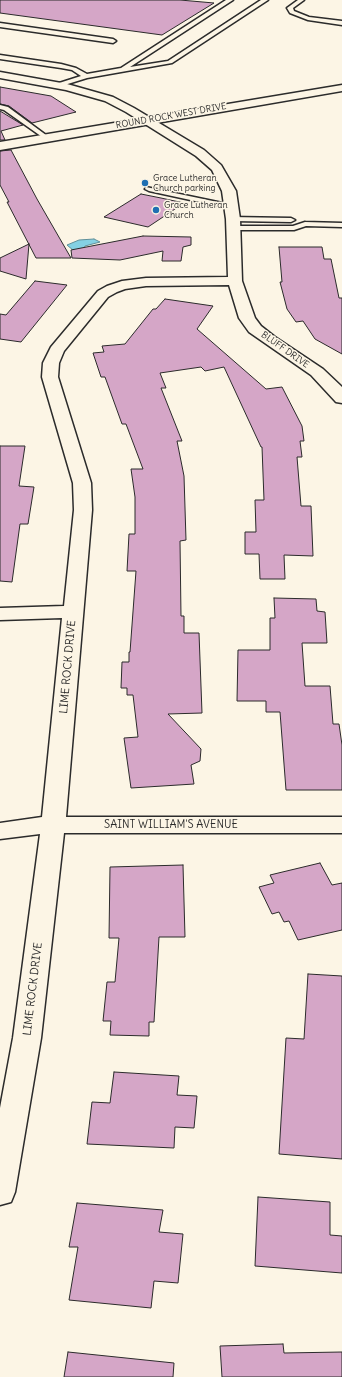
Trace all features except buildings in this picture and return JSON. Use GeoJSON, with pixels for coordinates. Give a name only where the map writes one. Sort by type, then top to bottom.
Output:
{"type":"FeatureCollection","features":[{"type":"Feature","properties":{"kind":"street","name":"BLUFF DRIVE"},"geometry":{"type":"LineString","coordinates":[[0,75],[58,85],[109,99],[130,110],[200,153],[217,168],[230,191],[233,218],[235,281],[247,318],[255,329],[268,340],[316,372],[332,386],[342,398]]}},
{"type":"Feature","properties":{"kind":"street","name":"ROUND ROCK WEST DRIVE"},"geometry":{"type":"LineString","coordinates":[[0,146],[146,120],[342,88]]}},
{"type":"Feature","properties":{"kind":"street","name":"LIME ROCK DRIVE"},"geometry":{"type":"LineString","coordinates":[[0,1192],[27,1038],[53,825],[83,510],[82,483],[50,377],[51,363],[57,350],[103,294],[112,289],[122,285],[146,282],[235,281]]}},
{"type":"Feature","properties":{"kind":"street"},"geometry":{"type":"LineString","coordinates":[[0,614],[73,612]]}},
{"type":"Feature","properties":{"kind":"street","name":"SAINT WILLIAM'S AVENUE"},"geometry":{"type":"LineString","coordinates":[[0,831],[32,826],[53,825],[342,825]]}},
{"type":"Feature","properties":{"kind":"lane"},"geometry":{"type":"LineString","coordinates":[[119,70],[230,0]]}},
{"type":"Feature","properties":{"kind":"lane"},"geometry":{"type":"LineString","coordinates":[[58,85],[86,76],[170,62],[265,0]]}},
{"type":"Feature","properties":{"kind":"lane"},"geometry":{"type":"LineString","coordinates":[[301,0],[290,8],[292,12],[308,18],[342,23]]}},
{"type":"Feature","properties":{"kind":"lane"},"geometry":{"type":"LineString","coordinates":[[0,25],[113,41]]}},
{"type":"Feature","properties":{"kind":"lane"},"geometry":{"type":"LineString","coordinates":[[0,57],[61,66],[74,69],[86,76]]}},
{"type":"Feature","properties":{"kind":"lane"},"geometry":{"type":"LineString","coordinates":[[0,107],[6,108],[47,138]]}},
{"type":"Feature","properties":{"kind":"lane"},"geometry":{"type":"LineString","coordinates":[[149,189],[233,218],[294,228],[305,224],[342,225]]}},
{"type":"Feature","properties":{"kind":"water"},"geometry":{"type":"Polygon","coordinates":[[[94,239],[100,242],[85,246],[84,249],[74,251],[67,245],[79,240],[94,239]]]}},
{"type":"Feature","properties":{"kind":"place","name":"Grace Lutheran Church parking"},"geometry":{"type":"Point","coordinates":[145,183]}},
{"type":"Feature","properties":{"kind":"place","name":"Grace Lutheran Church"},"geometry":{"type":"Point","coordinates":[156,210]}}]}
